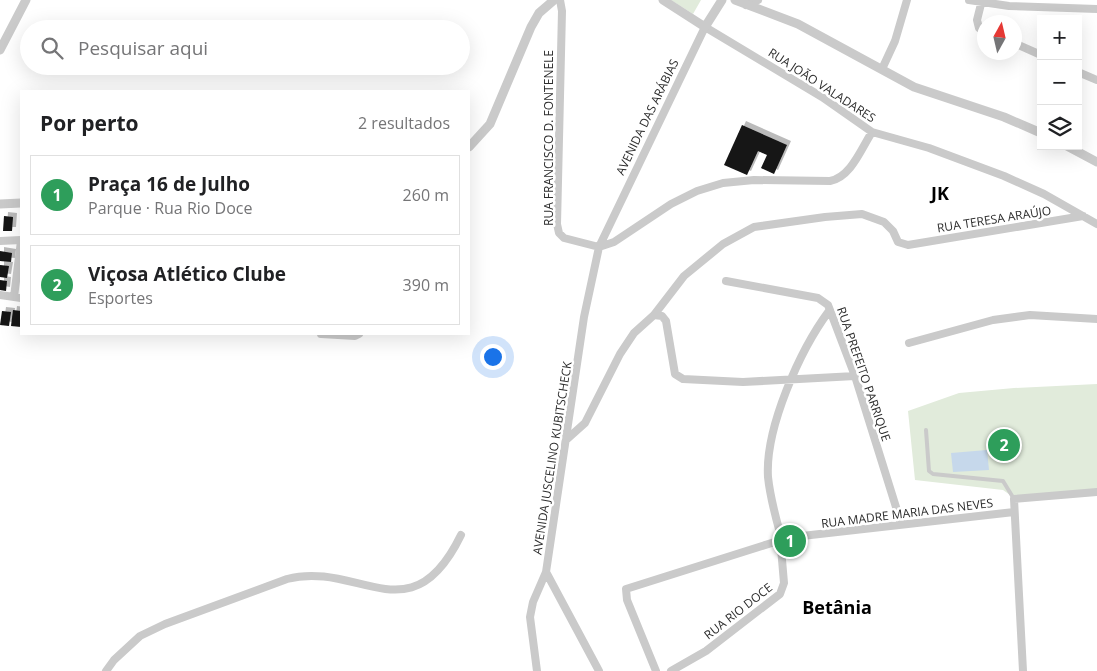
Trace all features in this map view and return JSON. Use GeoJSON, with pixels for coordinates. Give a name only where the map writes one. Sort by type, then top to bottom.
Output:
{"type":"FeatureCollection","features":[{"type":"Feature","properties":{"kind":"street"},"geometry":{"type":"LineString","coordinates":[[0,50],[26,0]]}},
{"type":"Feature","properties":{"kind":"street"},"geometry":{"type":"LineString","coordinates":[[470,146],[490,124],[531,27],[539,13],[554,0]]}},
{"type":"Feature","properties":{"kind":"street","name":"RUA FRANCISCO D. FONTENELE"},"geometry":{"type":"LineString","coordinates":[[560,0],[562,11],[557,224],[559,233],[564,238],[599,247]]}},
{"type":"Feature","properties":{"kind":"street"},"geometry":{"type":"LineString","coordinates":[[663,0],[705,27]]}},
{"type":"Feature","properties":{"kind":"street","name":"AVENIDA DAS ARÁBIAS"},"geometry":{"type":"LineString","coordinates":[[599,247],[705,27],[722,0]]}},
{"type":"Feature","properties":{"kind":"street"},"geometry":{"type":"LineString","coordinates":[[735,0],[798,24],[914,87],[1004,117],[1037,131]]}},
{"type":"Feature","properties":{"kind":"street"},"geometry":{"type":"LineString","coordinates":[[746,5],[758,0]]}},
{"type":"Feature","properties":{"kind":"street"},"geometry":{"type":"LineString","coordinates":[[882,69],[895,41],[907,0]]}},
{"type":"Feature","properties":{"kind":"street"},"geometry":{"type":"LineString","coordinates":[[969,0],[1009,6],[1097,9]]}},
{"type":"Feature","properties":{"kind":"street"},"geometry":{"type":"LineString","coordinates":[[978,15],[982,1]]}},
{"type":"Feature","properties":{"kind":"street","name":"RUA JOÃO VALADARES"},"geometry":{"type":"LineString","coordinates":[[705,27],[807,87],[872,132],[973,164],[1044,194],[1097,224]]}},
{"type":"Feature","properties":{"kind":"street"},"geometry":{"type":"LineString","coordinates":[[1022,47],[1037,53]]}},
{"type":"Feature","properties":{"kind":"street"},"geometry":{"type":"LineString","coordinates":[[1082,74],[1097,80]]}},
{"type":"Feature","properties":{"kind":"street"},"geometry":{"type":"LineString","coordinates":[[599,247],[614,242],[671,204],[697,191],[723,183],[754,180],[830,181],[839,179],[847,172],[872,132]]}},
{"type":"Feature","properties":{"kind":"street"},"geometry":{"type":"LineString","coordinates":[[1074,150],[1097,162]]}},
{"type":"Feature","properties":{"kind":"street"},"geometry":{"type":"LineString","coordinates":[[0,204],[20,203]]}},
{"type":"Feature","properties":{"kind":"street","name":"RUA TERESA ARAÚJO"},"geometry":{"type":"LineString","coordinates":[[654,315],[684,276],[723,244],[754,227],[862,214],[884,222],[898,242],[908,245],[1083,216]]}},
{"type":"Feature","properties":{"kind":"street"},"geometry":{"type":"LineString","coordinates":[[0,241],[20,241]]}},
{"type":"Feature","properties":{"kind":"street","name":"AVENIDA JUSCELINO KUBITSCHECK"},"geometry":{"type":"LineString","coordinates":[[537,671],[530,617],[533,602],[546,572],[584,317],[599,247]]}},
{"type":"Feature","properties":{"kind":"street"},"geometry":{"type":"LineString","coordinates":[[0,295],[17,298],[20,255]]}},
{"type":"Feature","properties":{"kind":"street","name":"RUA PREFEITO PARRIQUE"},"geometry":{"type":"LineString","coordinates":[[726,281],[824,300],[854,376],[901,523]]}},
{"type":"Feature","properties":{"kind":"street","name":"RUA RIO DOCE"},"geometry":{"type":"LineString","coordinates":[[671,671],[706,651],[780,594],[784,583],[780,541],[768,477],[772,438],[792,379],[812,335],[829,312]]}},
{"type":"Feature","properties":{"kind":"street"},"geometry":{"type":"LineString","coordinates":[[566,440],[585,423],[620,354],[634,333],[654,315],[662,316],[666,321],[675,374],[683,379],[743,382],[854,376]]}},
{"type":"Feature","properties":{"kind":"street"},"geometry":{"type":"LineString","coordinates":[[909,342],[993,320],[1030,315],[1097,319]]}},
{"type":"Feature","properties":{"kind":"street"},"geometry":{"type":"LineString","coordinates":[[338,335],[356,335]]}},
{"type":"Feature","properties":{"kind":"street"},"geometry":{"type":"LineString","coordinates":[[1022,671],[1014,499],[1097,492]]}},
{"type":"Feature","properties":{"kind":"street","name":"RUA MADRE MARIA DAS NEVES"},"geometry":{"type":"LineString","coordinates":[[802,536],[901,523],[1014,512]]}},
{"type":"Feature","properties":{"kind":"street"},"geometry":{"type":"LineString","coordinates":[[656,671],[625,594],[626,589],[780,541],[786,528],[794,528],[802,536],[802,544],[795,552],[787,552],[780,541]]}},
{"type":"Feature","properties":{"kind":"street"},"geometry":{"type":"LineString","coordinates":[[106,671],[114,660],[140,636],[165,624],[305,574],[324,576],[379,589],[405,589],[424,581],[442,567],[461,535]]}},
{"type":"Feature","properties":{"kind":"street"},"geometry":{"type":"LineString","coordinates":[[546,572],[599,671]]}},
{"type":"Feature","properties":{"kind":"lane"},"geometry":{"type":"LineString","coordinates":[[926,430],[929,471],[933,474],[1004,481],[1014,499]]}},
{"type":"Feature","properties":{"kind":"green space"},"geometry":{"type":"Polygon","coordinates":[[[671,0],[701,0],[693,14],[671,0]]]}},
{"type":"Feature","properties":{"kind":"green space"},"geometry":{"type":"Polygon","coordinates":[[[1097,384],[1097,490],[1013,497],[1003,490],[915,480],[908,411],[959,393],[1097,384]]]}},
{"type":"Feature","properties":{"kind":"green space"},"geometry":{"type":"Polygon","coordinates":[[[790,529],[800,536],[801,540],[794,550],[790,551],[780,544],[779,540],[786,530],[790,529]]]}},
{"type":"Feature","properties":{"kind":"water"},"geometry":{"type":"Polygon","coordinates":[[[987,450],[989,470],[953,472],[951,453],[987,450]]]}},
{"type":"Feature","properties":{"kind":"building"},"geometry":{"type":"Polygon","coordinates":[[[742,125],[787,145],[774,174],[761,168],[767,155],[758,151],[747,175],[724,165],[742,125]]]}},
{"type":"Feature","properties":{"kind":"building"},"geometry":{"type":"Polygon","coordinates":[[[4,216],[13,217],[12,231],[3,231],[4,216]]]}},
{"type":"Feature","properties":{"kind":"building"},"geometry":{"type":"Polygon","coordinates":[[[0,251],[12,253],[11,262],[0,261],[0,251]]]}},
{"type":"Feature","properties":{"kind":"building"},"geometry":{"type":"Polygon","coordinates":[[[0,265],[9,266],[7,278],[0,277],[0,265]]]}},
{"type":"Feature","properties":{"kind":"building"},"geometry":{"type":"Polygon","coordinates":[[[0,280],[7,281],[6,291],[0,290],[0,280]]]}},
{"type":"Feature","properties":{"kind":"building"},"geometry":{"type":"Polygon","coordinates":[[[13,310],[20,311],[20,327],[11,326],[13,310]]]}},
{"type":"Feature","properties":{"kind":"building"},"geometry":{"type":"Polygon","coordinates":[[[2,311],[11,312],[9,326],[0,325],[2,311]]]}},
{"type":"Feature","properties":{"kind":"place","name":"Viçosa Atlético Clube"},"geometry":{"type":"Point","coordinates":[1004,445]}},
{"type":"Feature","properties":{"kind":"place","name":"Praça 16 de Julho"},"geometry":{"type":"Point","coordinates":[790,541]}},
{"type":"Feature","properties":{"kind":"district","name":"JK"},"geometry":{"type":"Point","coordinates":[940,193]}},
{"type":"Feature","properties":{"kind":"district","name":"Betânia"},"geometry":{"type":"Point","coordinates":[837,607]}}]}
